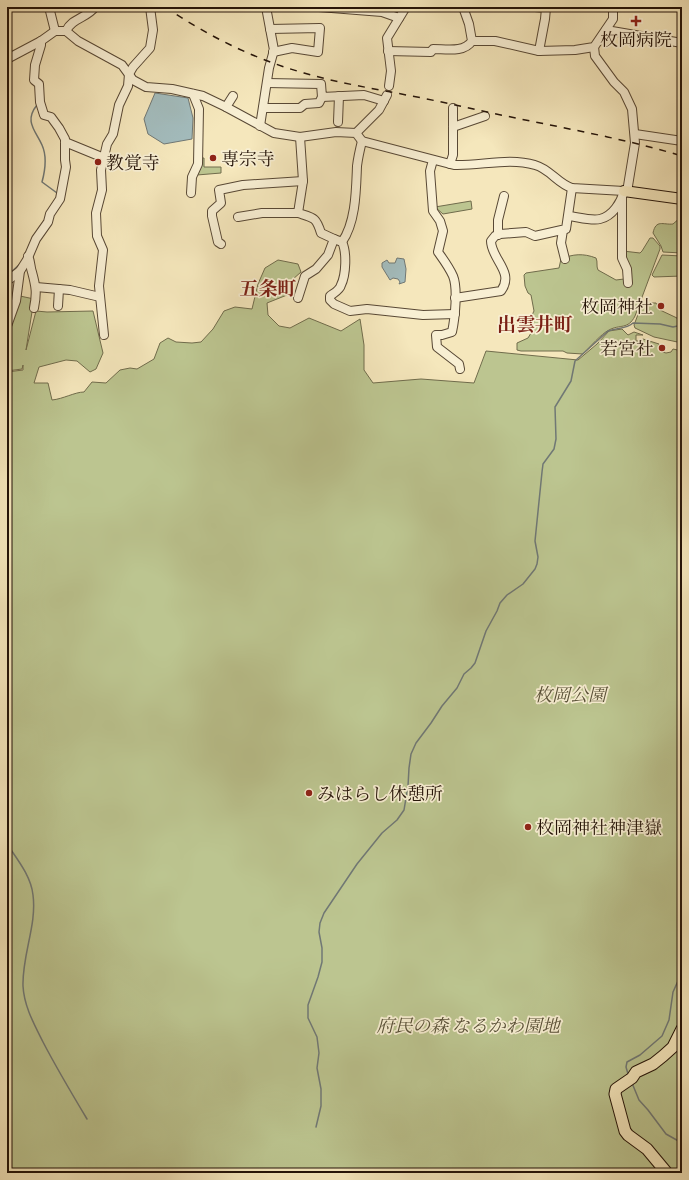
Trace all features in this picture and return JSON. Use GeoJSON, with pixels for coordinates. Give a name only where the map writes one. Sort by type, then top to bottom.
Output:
{"type":"FeatureCollection","features":[{"type":"Feature","properties":{"kind":"highway"},"geometry":{"type":"LineString","coordinates":[[667,1173],[647,1149],[625,1131],[615,1094],[616,1089],[631,1079],[639,1070],[653,1064],[673,1047],[682,1029]]}},
{"type":"Feature","properties":{"kind":"main road"},"geometry":{"type":"LineString","coordinates":[[624,194],[682,199]]}},
{"type":"Feature","properties":{"kind":"street"},"geometry":{"type":"LineString","coordinates":[[49,7],[55,31]]}},
{"type":"Feature","properties":{"kind":"street"},"geometry":{"type":"LineString","coordinates":[[66,30],[69,25],[85,16],[95,7]]}},
{"type":"Feature","properties":{"kind":"street"},"geometry":{"type":"LineString","coordinates":[[104,334],[99,286],[103,250],[97,236],[96,212],[102,190],[101,170],[107,144],[113,134],[119,105],[128,86],[129,74],[133,66],[150,48],[153,30],[150,7]]}},
{"type":"Feature","properties":{"kind":"street"},"geometry":{"type":"LineString","coordinates":[[260,126],[273,52],[266,7]]}},
{"type":"Feature","properties":{"kind":"street"},"geometry":{"type":"LineString","coordinates":[[319,7],[382,12],[399,18]]}},
{"type":"Feature","properties":{"kind":"street"},"geometry":{"type":"LineString","coordinates":[[389,86],[391,71],[387,38],[406,7]]}},
{"type":"Feature","properties":{"kind":"street"},"geometry":{"type":"LineString","coordinates":[[388,51],[430,52],[433,49],[463,48],[469,46],[472,41],[470,24],[463,7]]}},
{"type":"Feature","properties":{"kind":"street"},"geometry":{"type":"LineString","coordinates":[[535,7],[546,8],[539,51]]}},
{"type":"Feature","properties":{"kind":"street"},"geometry":{"type":"LineString","coordinates":[[613,7],[613,19],[594,47],[595,56],[614,82],[624,92],[632,109],[635,143],[624,194],[621,252],[627,269],[628,283]]}},
{"type":"Feature","properties":{"kind":"street"},"geometry":{"type":"LineString","coordinates":[[270,29],[320,28],[318,52],[292,48],[273,52]]}},
{"type":"Feature","properties":{"kind":"street"},"geometry":{"type":"LineString","coordinates":[[7,59],[41,41],[55,31],[66,30],[78,41],[122,66],[133,80],[146,87],[172,89],[203,96],[274,133],[300,137],[336,132],[356,133],[379,110],[385,98],[364,95],[322,97]]}},
{"type":"Feature","properties":{"kind":"street"},"geometry":{"type":"LineString","coordinates":[[606,30],[682,43]]}},
{"type":"Feature","properties":{"kind":"street"},"geometry":{"type":"LineString","coordinates":[[7,326],[16,301],[20,271],[36,239],[44,228],[50,214],[60,199],[66,167],[64,139],[59,128],[51,117],[44,115],[41,109],[39,84],[34,80],[35,65],[41,41]]}},
{"type":"Feature","properties":{"kind":"street"},"geometry":{"type":"LineString","coordinates":[[472,41],[495,41],[539,51],[567,51],[594,47]]}},
{"type":"Feature","properties":{"kind":"street"},"geometry":{"type":"LineString","coordinates":[[263,108],[300,108],[305,104],[319,103],[322,97],[321,84],[267,83]]}},
{"type":"Feature","properties":{"kind":"street"},"geometry":{"type":"LineString","coordinates":[[191,193],[192,177],[198,164],[198,109],[193,94]]}},
{"type":"Feature","properties":{"kind":"street"},"geometry":{"type":"LineString","coordinates":[[226,107],[233,96]]}},
{"type":"Feature","properties":{"kind":"street"},"geometry":{"type":"LineString","coordinates":[[338,122],[339,96]]}},
{"type":"Feature","properties":{"kind":"street"},"geometry":{"type":"LineString","coordinates":[[450,164],[453,155],[452,108]]}},
{"type":"Feature","properties":{"kind":"street"},"geometry":{"type":"LineString","coordinates":[[453,127],[485,116]]}},
{"type":"Feature","properties":{"kind":"street"},"geometry":{"type":"LineString","coordinates":[[356,133],[362,141],[450,164],[467,166],[498,162],[535,165],[564,186],[624,194]]}},
{"type":"Feature","properties":{"kind":"street"},"geometry":{"type":"LineString","coordinates":[[635,134],[682,141]]}},
{"type":"Feature","properties":{"kind":"street"},"geometry":{"type":"LineString","coordinates":[[298,214],[303,181],[300,137]]}},
{"type":"Feature","properties":{"kind":"street"},"geometry":{"type":"LineString","coordinates":[[342,242],[346,236],[356,201],[357,165],[362,141]]}},
{"type":"Feature","properties":{"kind":"street"},"geometry":{"type":"LineString","coordinates":[[65,142],[104,158]]}},
{"type":"Feature","properties":{"kind":"street"},"geometry":{"type":"LineString","coordinates":[[433,160],[430,171],[433,211],[440,221],[443,231],[438,252],[453,276],[455,298],[455,314],[452,332],[436,335],[437,347],[459,364],[460,369]]}},
{"type":"Feature","properties":{"kind":"street"},"geometry":{"type":"LineString","coordinates":[[221,244],[218,242],[212,216],[212,211],[221,203],[219,190],[243,184],[303,181]]}},
{"type":"Feature","properties":{"kind":"street"},"geometry":{"type":"LineString","coordinates":[[455,298],[501,291],[505,282],[504,270],[499,260],[495,257],[491,246],[491,241],[498,234],[526,232],[535,236],[566,229],[568,226],[572,188]]}},
{"type":"Feature","properties":{"kind":"street"},"geometry":{"type":"LineString","coordinates":[[569,216],[600,219],[614,210],[624,194]]}},
{"type":"Feature","properties":{"kind":"street"},"geometry":{"type":"LineString","coordinates":[[498,234],[498,220],[504,196]]}},
{"type":"Feature","properties":{"kind":"street"},"geometry":{"type":"LineString","coordinates":[[238,217],[262,213],[298,214],[314,218],[318,222],[321,233],[342,242],[346,261],[341,287],[330,296],[330,300],[334,304],[350,311],[367,309],[423,315],[455,314]]}},
{"type":"Feature","properties":{"kind":"street"},"geometry":{"type":"LineString","coordinates":[[563,230],[561,243],[565,259]]}},
{"type":"Feature","properties":{"kind":"street"},"geometry":{"type":"LineString","coordinates":[[298,298],[306,276],[316,269],[328,254],[334,239]]}},
{"type":"Feature","properties":{"kind":"street"},"geometry":{"type":"LineString","coordinates":[[28,256],[36,287],[34,308]]}},
{"type":"Feature","properties":{"kind":"street"},"geometry":{"type":"LineString","coordinates":[[7,281],[20,271]]}},
{"type":"Feature","properties":{"kind":"street"},"geometry":{"type":"LineString","coordinates":[[36,287],[70,290],[100,297]]}},
{"type":"Feature","properties":{"kind":"street"},"geometry":{"type":"LineString","coordinates":[[58,306],[59,289]]}},
{"type":"Feature","properties":{"kind":"green space"},"geometry":{"type":"Polygon","coordinates":[[[200,158],[204,158],[204,167],[221,167],[221,173],[197,175],[200,158]]]}},
{"type":"Feature","properties":{"kind":"green space"},"geometry":{"type":"Polygon","coordinates":[[[471,201],[472,209],[443,214],[435,207],[471,201]]]}},
{"type":"Feature","properties":{"kind":"green space"},"geometry":{"type":"Polygon","coordinates":[[[682,208],[682,253],[663,252],[653,233],[654,229],[658,224],[673,224],[681,217],[682,208]]]}},
{"type":"Feature","properties":{"kind":"green space"},"geometry":{"type":"Polygon","coordinates":[[[650,238],[653,238],[660,246],[660,249],[635,316],[630,323],[613,328],[606,332],[583,354],[567,353],[563,351],[517,350],[517,343],[528,338],[531,333],[531,317],[534,311],[531,295],[528,293],[525,286],[524,275],[526,273],[559,268],[561,259],[574,255],[582,255],[596,258],[598,270],[616,280],[624,279],[623,251],[640,253],[650,238]]]}},
{"type":"Feature","properties":{"kind":"green space"},"geometry":{"type":"Polygon","coordinates":[[[662,255],[682,256],[682,276],[654,277],[652,275],[662,255]]]}},
{"type":"Feature","properties":{"kind":"green space"},"geometry":{"type":"Polygon","coordinates":[[[278,260],[298,264],[301,272],[292,280],[287,295],[267,303],[268,315],[279,326],[290,328],[309,318],[341,331],[360,319],[364,345],[364,370],[373,383],[421,379],[474,383],[486,351],[578,360],[597,344],[609,331],[622,329],[628,335],[634,332],[643,335],[636,335],[636,341],[643,339],[659,344],[659,351],[666,353],[671,352],[673,349],[682,351],[682,1173],[7,1173],[7,372],[23,370],[23,365],[22,369],[7,371],[7,307],[11,308],[20,296],[34,299],[26,350],[36,311],[93,311],[103,353],[96,369],[90,372],[77,361],[66,360],[39,367],[34,383],[48,383],[52,400],[84,392],[92,382],[106,383],[120,370],[130,368],[137,369],[154,359],[160,343],[168,338],[176,342],[201,342],[213,329],[224,311],[235,307],[252,309],[258,284],[265,268],[278,260]]]}},
{"type":"Feature","properties":{"kind":"green space"},"geometry":{"type":"Polygon","coordinates":[[[656,303],[660,310],[677,318],[679,323],[679,331],[682,334],[682,343],[654,337],[635,328],[634,325],[642,304],[656,303]]]}},
{"type":"Feature","properties":{"kind":"water"},"geometry":{"type":"Polygon","coordinates":[[[155,93],[188,98],[193,118],[192,139],[164,144],[148,134],[144,119],[155,93]]]}},
{"type":"Feature","properties":{"kind":"water"},"geometry":{"type":"Polygon","coordinates":[[[397,258],[404,259],[406,269],[405,282],[399,284],[400,282],[398,279],[393,278],[390,280],[382,267],[382,263],[387,260],[389,263],[395,263],[397,258]]]}},
{"type":"Feature","properties":{"kind":"waterway"},"geometry":{"type":"LineString","coordinates":[[37,105],[31,116],[31,121],[45,154],[45,168],[42,182],[57,193],[57,195]]}},
{"type":"Feature","properties":{"kind":"waterway"},"geometry":{"type":"LineString","coordinates":[[28,248],[35,234]]}},
{"type":"Feature","properties":{"kind":"waterway"},"geometry":{"type":"LineString","coordinates":[[8,275],[20,264]]}},
{"type":"Feature","properties":{"kind":"waterway"},"geometry":{"type":"LineString","coordinates":[[316,1127],[321,1106],[321,1089],[317,1068],[319,1053],[317,1037],[308,1018],[308,1005],[322,962],[322,948],[319,932],[320,923],[324,913],[357,864],[382,833],[397,820],[404,810],[411,754],[416,743],[442,706],[457,688],[464,674],[475,663],[486,631],[500,603],[507,595],[523,584],[535,569],[538,557],[535,541],[543,464],[554,449],[556,439],[555,407],[571,381],[575,361],[608,331],[625,327],[633,323],[660,324],[673,327],[682,325]]}},
{"type":"Feature","properties":{"kind":"waterway"},"geometry":{"type":"LineString","coordinates":[[7,844],[27,874],[33,895],[33,918],[23,974],[25,1001],[43,1042],[87,1119]]}},
{"type":"Feature","properties":{"kind":"waterway"},"geometry":{"type":"LineString","coordinates":[[628,1074],[626,1067],[627,1062],[640,1055],[662,1036],[669,1020],[673,992],[682,972]]}},
{"type":"Feature","properties":{"kind":"waterway"},"geometry":{"type":"LineString","coordinates":[[632,1083],[639,1100],[666,1134],[682,1143]]}},
{"type":"Feature","properties":{"kind":"railway"},"geometry":{"type":"LineString","coordinates":[[165,7],[198,28],[232,46],[267,61],[304,73],[347,84],[422,98],[640,144],[682,156]]}},
{"type":"Feature","properties":{"kind":"place","name":"枚岡病院"},"geometry":{"type":"Point","coordinates":[636,21]}},
{"type":"Feature","properties":{"kind":"place","name":"専宗寺"},"geometry":{"type":"Point","coordinates":[213,158]}},
{"type":"Feature","properties":{"kind":"place","name":"教覚寺"},"geometry":{"type":"Point","coordinates":[98,162]}},
{"type":"Feature","properties":{"kind":"place","name":"枚岡神社"},"geometry":{"type":"Point","coordinates":[661,306]}},
{"type":"Feature","properties":{"kind":"place","name":"若宮社"},"geometry":{"type":"Point","coordinates":[662,348]}},
{"type":"Feature","properties":{"kind":"place","name":"みはらし休憩所"},"geometry":{"type":"Point","coordinates":[309,793]}},
{"type":"Feature","properties":{"kind":"place","name":"枚岡神社神津嶽"},"geometry":{"type":"Point","coordinates":[528,827]}},
{"type":"Feature","properties":{"kind":"district","name":"五条町"},"geometry":{"type":"Point","coordinates":[268,288]}},
{"type":"Feature","properties":{"kind":"district","name":"出雲井町"},"geometry":{"type":"Point","coordinates":[535,324]}},
{"type":"Feature","properties":{"kind":"park label","name":"枚岡公園"},"geometry":{"type":"Point","coordinates":[570,694]}},
{"type":"Feature","properties":{"kind":"park label","name":"府民の森 なるかわ園地"},"geometry":{"type":"Point","coordinates":[468,1025]}}]}
